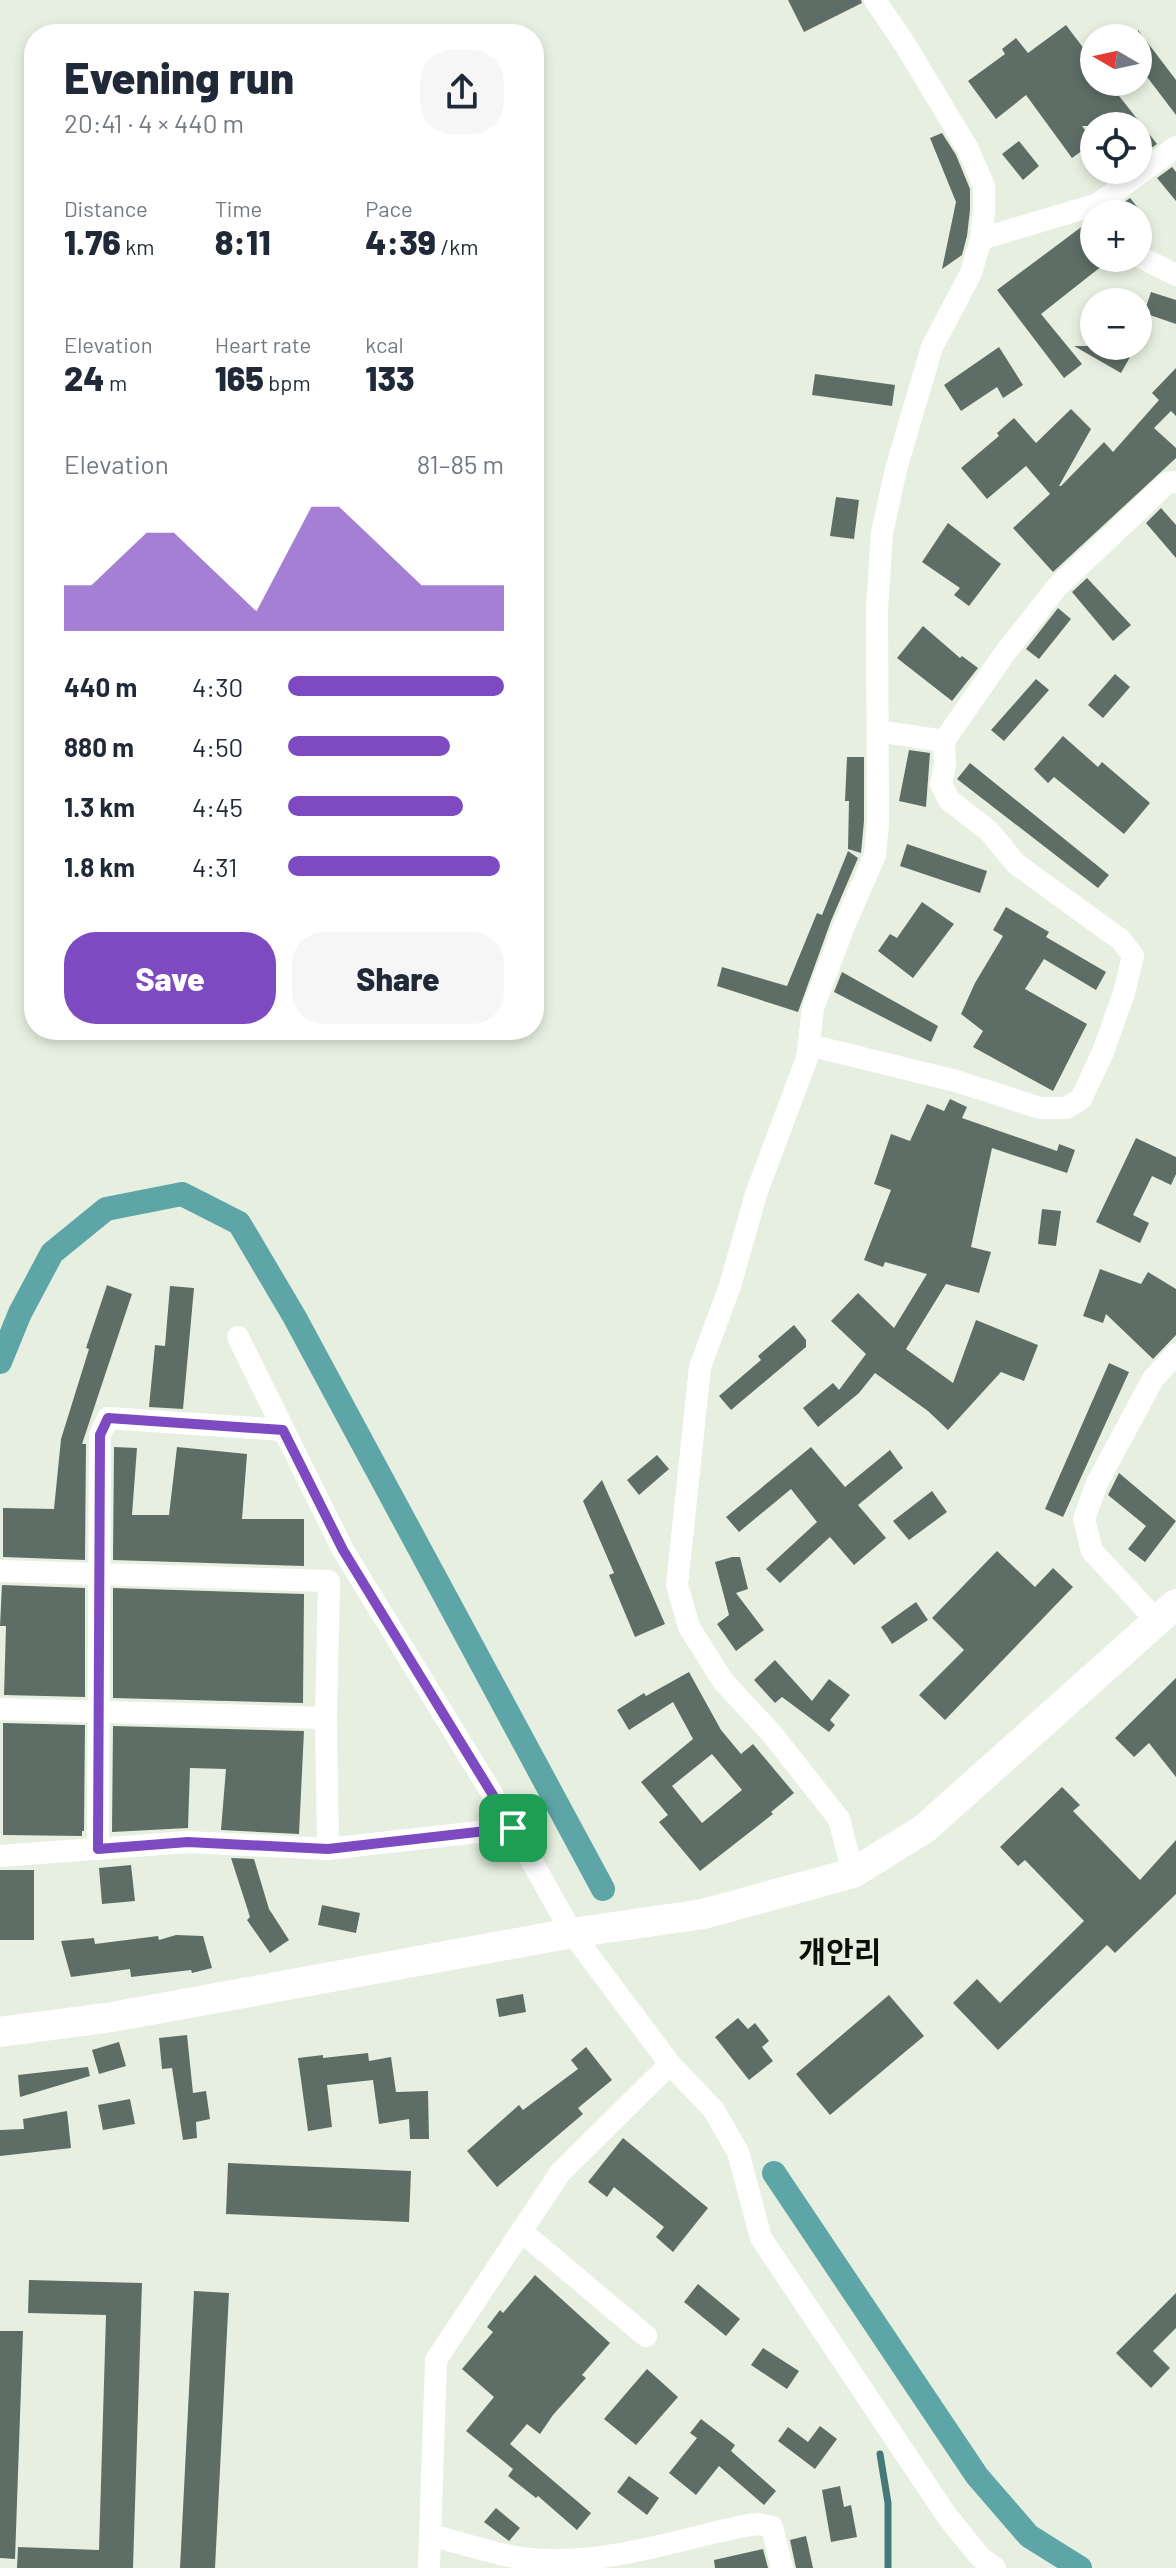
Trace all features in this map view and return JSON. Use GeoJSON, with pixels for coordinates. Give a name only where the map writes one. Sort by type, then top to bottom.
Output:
{"type":"FeatureCollection","features":[{"type":"Feature","properties":{"kind":"main road"},"geometry":{"type":"LineString","coordinates":[[0,2032],[112,2017],[572,1933],[703,1914],[853,1873],[924,1829],[1167,1612]]}},
{"type":"Feature","properties":{"kind":"street"},"geometry":{"type":"LineString","coordinates":[[853,1873],[839,1819],[772,1734],[723,1681],[689,1627],[677,1585],[700,1367],[730,1286],[756,1194],[807,1058],[813,1008],[875,855],[877,609],[882,533],[893,481],[932,347],[971,273],[981,239],[984,186],[968,149],[875,0]]}},
{"type":"Feature","properties":{"kind":"street"},"geometry":{"type":"LineString","coordinates":[[1112,200],[1176,147]]}},
{"type":"Feature","properties":{"kind":"street"},"geometry":{"type":"LineString","coordinates":[[981,239],[1080,214]]}},
{"type":"Feature","properties":{"kind":"street"},"geometry":{"type":"LineString","coordinates":[[1152,263],[1176,275]]}},
{"type":"Feature","properties":{"kind":"street"},"geometry":{"type":"LineString","coordinates":[[809,1045],[956,1081],[1040,1108],[1066,1108],[1081,1099],[1124,993],[1133,956],[1121,940],[1016,864],[989,831],[949,800],[941,784],[945,765],[944,741],[1005,653],[1057,587],[1167,483],[1176,482]]}},
{"type":"Feature","properties":{"kind":"street"},"geometry":{"type":"LineString","coordinates":[[878,731],[944,741]]}},
{"type":"Feature","properties":{"kind":"street"},"geometry":{"type":"LineString","coordinates":[[238,1337],[343,1550],[513,1828],[572,1933],[670,2064],[713,2109],[738,2152],[761,2238],[947,2516],[980,2557],[995,2568]]}},
{"type":"Feature","properties":{"kind":"street"},"geometry":{"type":"LineString","coordinates":[[1167,1612],[1092,1551],[1084,1519],[1097,1483],[1153,1379],[1176,1354]]}},
{"type":"Feature","properties":{"kind":"street"},"geometry":{"type":"LineString","coordinates":[[98,1849],[100,1435],[108,1418],[283,1430]]}},
{"type":"Feature","properties":{"kind":"street"},"geometry":{"type":"LineString","coordinates":[[0,1571],[329,1581],[326,1718],[328,1849]]}},
{"type":"Feature","properties":{"kind":"street"},"geometry":{"type":"LineString","coordinates":[[0,1709],[326,1718]]}},
{"type":"Feature","properties":{"kind":"street"},"geometry":{"type":"LineString","coordinates":[[0,1856],[188,1842],[328,1849],[513,1828]]}},
{"type":"Feature","properties":{"kind":"street"},"geometry":{"type":"LineString","coordinates":[[429,2568],[436,2360],[560,2173],[670,2064]]}},
{"type":"Feature","properties":{"kind":"street"},"geometry":{"type":"LineString","coordinates":[[521,2231],[646,2336]]}},
{"type":"Feature","properties":{"kind":"street"},"geometry":{"type":"LineString","coordinates":[[430,2535],[495,2552],[543,2560],[625,2560],[759,2524],[772,2527],[782,2568]]}},
{"type":"Feature","properties":{"kind":"building"},"geometry":{"type":"Polygon","coordinates":[[[788,0],[861,0],[862,3],[804,32],[788,0]]]}},
{"type":"Feature","properties":{"kind":"building"},"geometry":{"type":"Polygon","coordinates":[[[1066,25],[1080,44],[1080,96],[1119,96],[1132,112],[1080,112],[1080,152],[1072,158],[1026,95],[996,119],[968,81],[1005,54],[1002,49],[1016,38],[1028,53],[1066,25]]]}},
{"type":"Feature","properties":{"kind":"building"},"geometry":{"type":"Polygon","coordinates":[[[1152,48],[1176,80],[1176,115],[1152,83],[1152,48]]]}},
{"type":"Feature","properties":{"kind":"building"},"geometry":{"type":"Polygon","coordinates":[[[942,133],[956,155],[970,189],[970,210],[962,255],[942,269],[956,202],[930,138],[942,133]]]}},
{"type":"Feature","properties":{"kind":"building"},"geometry":{"type":"Polygon","coordinates":[[[1019,141],[1039,166],[1023,180],[1002,154],[1019,141]]]}},
{"type":"Feature","properties":{"kind":"building"},"geometry":{"type":"Polygon","coordinates":[[[1172,167],[1176,172],[1176,201],[1157,178],[1172,167]]]}},
{"type":"Feature","properties":{"kind":"building"},"geometry":{"type":"Polygon","coordinates":[[[1080,228],[1080,272],[1094,272],[1041,314],[1082,364],[1064,378],[997,290],[1080,228]]]}},
{"type":"Feature","properties":{"kind":"building"},"geometry":{"type":"Polygon","coordinates":[[[1152,292],[1176,300],[1176,324],[1152,316],[1152,292]]]}},
{"type":"Feature","properties":{"kind":"building"},"geometry":{"type":"Polygon","coordinates":[[[999,347],[1023,385],[1003,398],[997,387],[961,411],[944,385],[999,347]]]}},
{"type":"Feature","properties":{"kind":"building"},"geometry":{"type":"Polygon","coordinates":[[[1098,360],[1128,360],[1121,373],[1098,360]]]}},
{"type":"Feature","properties":{"kind":"building"},"geometry":{"type":"Polygon","coordinates":[[[1176,368],[1176,416],[1171,411],[1154,428],[1176,448],[1176,458],[1053,572],[1013,528],[1050,494],[1026,466],[987,499],[961,468],[999,436],[997,433],[1014,418],[1036,443],[1071,409],[1091,429],[1061,486],[1104,442],[1113,452],[1159,400],[1152,393],[1176,368]]]}},
{"type":"Feature","properties":{"kind":"building"},"geometry":{"type":"Polygon","coordinates":[[[815,374],[895,385],[892,406],[812,395],[815,374]]]}},
{"type":"Feature","properties":{"kind":"building"},"geometry":{"type":"Polygon","coordinates":[[[836,497],[859,500],[854,539],[830,536],[836,497]]]}},
{"type":"Feature","properties":{"kind":"building"},"geometry":{"type":"Polygon","coordinates":[[[1161,508],[1176,525],[1176,558],[1146,523],[1161,508]]]}},
{"type":"Feature","properties":{"kind":"building"},"geometry":{"type":"Polygon","coordinates":[[[948,523],[1001,564],[969,606],[954,595],[960,588],[922,562],[948,523]]]}},
{"type":"Feature","properties":{"kind":"building"},"geometry":{"type":"Polygon","coordinates":[[[1087,578],[1131,625],[1113,641],[1072,592],[1087,578]]]}},
{"type":"Feature","properties":{"kind":"building"},"geometry":{"type":"Polygon","coordinates":[[[1058,608],[1071,619],[1039,659],[1026,649],[1058,608]]]}},
{"type":"Feature","properties":{"kind":"building"},"geometry":{"type":"Polygon","coordinates":[[[923,626],[960,658],[962,656],[978,668],[952,701],[897,658],[923,626]]]}},
{"type":"Feature","properties":{"kind":"building"},"geometry":{"type":"Polygon","coordinates":[[[1115,674],[1130,687],[1103,718],[1088,705],[1115,674]]]}},
{"type":"Feature","properties":{"kind":"building"},"geometry":{"type":"Polygon","coordinates":[[[1036,679],[1049,690],[1004,741],[991,730],[1036,679]]]}},
{"type":"Feature","properties":{"kind":"building"},"geometry":{"type":"Polygon","coordinates":[[[1063,736],[1098,767],[1102,762],[1150,803],[1124,834],[1054,777],[1048,783],[1034,769],[1063,736]]]}},
{"type":"Feature","properties":{"kind":"building"},"geometry":{"type":"Polygon","coordinates":[[[909,750],[930,753],[926,807],[899,801],[909,750]]]}},
{"type":"Feature","properties":{"kind":"building"},"geometry":{"type":"Polygon","coordinates":[[[847,757],[864,757],[861,853],[848,849],[849,801],[845,801],[847,757]]]}},
{"type":"Feature","properties":{"kind":"building"},"geometry":{"type":"Polygon","coordinates":[[[970,763],[1109,875],[1098,888],[957,779],[970,763]]]}},
{"type":"Feature","properties":{"kind":"building"},"geometry":{"type":"Polygon","coordinates":[[[907,844],[987,871],[980,893],[900,866],[907,844]]]}},
{"type":"Feature","properties":{"kind":"building"},"geometry":{"type":"Polygon","coordinates":[[[848,851],[858,858],[798,1012],[717,986],[722,967],[787,986],[817,913],[822,915],[848,851]]]}},
{"type":"Feature","properties":{"kind":"building"},"geometry":{"type":"Polygon","coordinates":[[[922,902],[954,924],[913,978],[878,951],[890,934],[897,938],[922,902]]]}},
{"type":"Feature","properties":{"kind":"building"},"geometry":{"type":"Polygon","coordinates":[[[1006,907],[1049,932],[1046,937],[1106,972],[1096,990],[1044,959],[1025,989],[1087,1024],[1053,1091],[973,1047],[983,1031],[961,1014],[1003,936],[993,930],[1006,907]]]}},
{"type":"Feature","properties":{"kind":"building"},"geometry":{"type":"Polygon","coordinates":[[[842,972],[938,1026],[931,1042],[834,992],[842,972]]]}},
{"type":"Feature","properties":{"kind":"building"},"geometry":{"type":"Polygon","coordinates":[[[950,1099],[967,1107],[962,1118],[1057,1151],[1059,1144],[1075,1150],[1067,1173],[992,1148],[971,1247],[991,1252],[979,1293],[946,1284],[906,1349],[953,1383],[976,1320],[1038,1345],[1024,1381],[1001,1372],[948,1430],[928,1411],[875,1373],[859,1393],[818,1427],[803,1408],[833,1383],[839,1390],[866,1354],[831,1321],[858,1293],[894,1328],[927,1274],[885,1262],[883,1267],[864,1260],[891,1190],[874,1184],[891,1134],[910,1141],[927,1104],[944,1111],[950,1099]]]}},
{"type":"Feature","properties":{"kind":"building"},"geometry":{"type":"Polygon","coordinates":[[[1136,1138],[1176,1157],[1176,1174],[1171,1185],[1152,1176],[1133,1215],[1149,1223],[1140,1243],[1096,1222],[1136,1138]]]}},
{"type":"Feature","properties":{"kind":"building"},"geometry":{"type":"Polygon","coordinates":[[[1042,1209],[1061,1211],[1056,1246],[1038,1244],[1042,1209]]]}},
{"type":"Feature","properties":{"kind":"building"},"geometry":{"type":"Polygon","coordinates":[[[1100,1269],[1141,1284],[1148,1272],[1176,1289],[1176,1335],[1153,1359],[1106,1314],[1103,1323],[1083,1316],[1100,1269]]]}},
{"type":"Feature","properties":{"kind":"building"},"geometry":{"type":"Polygon","coordinates":[[[107,1285],[132,1294],[82,1444],[86,1444],[85,1560],[3,1557],[3,1508],[54,1509],[61,1439],[107,1285]]]}},
{"type":"Feature","properties":{"kind":"building"},"geometry":{"type":"Polygon","coordinates":[[[170,1286],[194,1288],[183,1409],[149,1407],[155,1345],[165,1346],[170,1286]]]}},
{"type":"Feature","properties":{"kind":"building"},"geometry":{"type":"Polygon","coordinates":[[[794,1325],[806,1340],[806,1347],[731,1410],[719,1396],[761,1360],[758,1356],[794,1325]]]}},
{"type":"Feature","properties":{"kind":"building"},"geometry":{"type":"Polygon","coordinates":[[[1109,1363],[1129,1372],[1063,1517],[1045,1509],[1109,1363]]]}},
{"type":"Feature","properties":{"kind":"building"},"geometry":{"type":"Polygon","coordinates":[[[114,1447],[137,1448],[132,1515],[169,1515],[177,1447],[247,1454],[242,1519],[304,1519],[304,1566],[113,1560],[114,1447]]]}},
{"type":"Feature","properties":{"kind":"building"},"geometry":{"type":"Polygon","coordinates":[[[811,1447],[845,1487],[890,1450],[903,1468],[858,1505],[886,1538],[854,1565],[830,1537],[780,1583],[766,1569],[817,1522],[791,1489],[739,1532],[726,1517],[811,1447]]]}},
{"type":"Feature","properties":{"kind":"building"},"geometry":{"type":"Polygon","coordinates":[[[657,1455],[669,1469],[639,1495],[627,1480],[657,1455]]]}},
{"type":"Feature","properties":{"kind":"building"},"geometry":{"type":"Polygon","coordinates":[[[1119,1473],[1176,1521],[1145,1562],[1128,1549],[1146,1526],[1108,1495],[1119,1473]]]}},
{"type":"Feature","properties":{"kind":"building"},"geometry":{"type":"Polygon","coordinates":[[[602,1480],[665,1624],[635,1637],[609,1575],[614,1573],[583,1501],[602,1480]]]}},
{"type":"Feature","properties":{"kind":"building"},"geometry":{"type":"Polygon","coordinates":[[[932,1491],[947,1512],[909,1540],[893,1521],[932,1491]]]}},
{"type":"Feature","properties":{"kind":"building"},"geometry":{"type":"Polygon","coordinates":[[[997,1551],[1035,1587],[1053,1568],[1073,1587],[945,1720],[919,1695],[964,1650],[932,1618],[997,1551]]]}},
{"type":"Feature","properties":{"kind":"building"},"geometry":{"type":"Polygon","coordinates":[[[740,1557],[748,1589],[736,1593],[764,1630],[736,1651],[717,1624],[729,1615],[715,1562],[740,1557]]]}},
{"type":"Feature","properties":{"kind":"building"},"geometry":{"type":"Polygon","coordinates":[[[2,1585],[85,1588],[85,1697],[4,1695],[6,1626],[0,1626],[2,1585]]]}},
{"type":"Feature","properties":{"kind":"building"},"geometry":{"type":"Polygon","coordinates":[[[113,1588],[304,1594],[303,1703],[113,1698],[113,1588]]]}},
{"type":"Feature","properties":{"kind":"building"},"geometry":{"type":"Polygon","coordinates":[[[916,1602],[928,1620],[892,1644],[881,1627],[916,1602]]]}},
{"type":"Feature","properties":{"kind":"building"},"geometry":{"type":"Polygon","coordinates":[[[775,1660],[812,1701],[829,1679],[850,1695],[830,1720],[835,1725],[829,1732],[782,1697],[775,1703],[754,1680],[775,1660]]]}},
{"type":"Feature","properties":{"kind":"building"},"geometry":{"type":"Polygon","coordinates":[[[689,1672],[721,1730],[741,1754],[753,1744],[794,1793],[771,1812],[773,1814],[700,1871],[659,1822],[668,1815],[641,1782],[693,1739],[673,1702],[629,1730],[617,1710],[644,1693],[646,1696],[689,1672]],[[712,1754],[672,1786],[702,1823],[742,1790],[712,1754]]]}},
{"type":"Feature","properties":{"kind":"building"},"geometry":{"type":"Polygon","coordinates":[[[1176,1678],[1176,1777],[1149,1743],[1134,1757],[1115,1738],[1176,1678]]]}},
{"type":"Feature","properties":{"kind":"building"},"geometry":{"type":"Polygon","coordinates":[[[3,1723],[85,1725],[82,1836],[3,1835],[3,1723]]]}},
{"type":"Feature","properties":{"kind":"building"},"geometry":{"type":"Polygon","coordinates":[[[113,1726],[304,1731],[299,1834],[221,1830],[226,1769],[190,1768],[188,1828],[112,1832],[113,1726]]]}},
{"type":"Feature","properties":{"kind":"building"},"geometry":{"type":"Polygon","coordinates":[[[1062,1787],[1080,1805],[1073,1811],[1140,1880],[1176,1840],[1176,1894],[1115,1953],[1107,1945],[998,2050],[953,2003],[977,1979],[1000,2003],[1084,1921],[1025,1860],[1018,1866],[1000,1847],[1062,1787]]]}},
{"type":"Feature","properties":{"kind":"building"},"geometry":{"type":"Polygon","coordinates":[[[231,1858],[254,1859],[269,1909],[289,1940],[270,1953],[247,1920],[250,1917],[231,1858]]]}},
{"type":"Feature","properties":{"kind":"building"},"geometry":{"type":"Polygon","coordinates":[[[131,1865],[135,1901],[102,1904],[99,1868],[131,1865]]]}},
{"type":"Feature","properties":{"kind":"building"},"geometry":{"type":"Polygon","coordinates":[[[0,1870],[34,1870],[34,1940],[0,1940],[0,1870]]]}},
{"type":"Feature","properties":{"kind":"building"},"geometry":{"type":"Polygon","coordinates":[[[322,1905],[360,1913],[356,1933],[318,1925],[322,1905]]]}},
{"type":"Feature","properties":{"kind":"building"},"geometry":{"type":"Polygon","coordinates":[[[176,1935],[203,1936],[212,1968],[192,1973],[191,1970],[131,1977],[130,1969],[71,1977],[61,1941],[94,1938],[95,1944],[158,1936],[159,1940],[176,1935]]]}},
{"type":"Feature","properties":{"kind":"building"},"geometry":{"type":"Polygon","coordinates":[[[523,1994],[526,2012],[499,2017],[496,1999],[523,1994]]]}},
{"type":"Feature","properties":{"kind":"building"},"geometry":{"type":"Polygon","coordinates":[[[889,1995],[924,2036],[830,2115],[796,2074],[889,1995]]]}},
{"type":"Feature","properties":{"kind":"building"},"geometry":{"type":"Polygon","coordinates":[[[738,2018],[748,2029],[755,2023],[769,2041],[762,2047],[773,2061],[749,2080],[715,2037],[738,2018]]]}},
{"type":"Feature","properties":{"kind":"building"},"geometry":{"type":"Polygon","coordinates":[[[187,2035],[193,2093],[206,2091],[210,2119],[196,2122],[197,2138],[183,2140],[172,2068],[162,2069],[159,2038],[187,2035]]]}},
{"type":"Feature","properties":{"kind":"building"},"geometry":{"type":"Polygon","coordinates":[[[119,2042],[126,2066],[99,2074],[92,2050],[119,2042]]]}},
{"type":"Feature","properties":{"kind":"building"},"geometry":{"type":"Polygon","coordinates":[[[586,2047],[612,2080],[578,2108],[583,2114],[497,2187],[467,2151],[519,2105],[523,2110],[578,2069],[571,2060],[586,2047]]]}},
{"type":"Feature","properties":{"kind":"building"},"geometry":{"type":"Polygon","coordinates":[[[368,2053],[369,2061],[391,2057],[396,2092],[428,2091],[429,2139],[410,2139],[409,2119],[379,2124],[373,2080],[327,2085],[332,2127],[308,2131],[298,2058],[368,2053]]]}},
{"type":"Feature","properties":{"kind":"building"},"geometry":{"type":"Polygon","coordinates":[[[88,2067],[90,2076],[20,2097],[18,2075],[88,2067]]]}},
{"type":"Feature","properties":{"kind":"building"},"geometry":{"type":"Polygon","coordinates":[[[130,2099],[135,2124],[103,2130],[98,2105],[130,2099]]]}},
{"type":"Feature","properties":{"kind":"building"},"geometry":{"type":"Polygon","coordinates":[[[67,2111],[71,2148],[0,2156],[0,2130],[24,2129],[23,2119],[67,2111]]]}},
{"type":"Feature","properties":{"kind":"building"},"geometry":{"type":"Polygon","coordinates":[[[623,2138],[708,2208],[673,2252],[656,2237],[664,2227],[614,2187],[607,2197],[588,2182],[623,2138]]]}},
{"type":"Feature","properties":{"kind":"building"},"geometry":{"type":"Polygon","coordinates":[[[228,2163],[411,2171],[409,2222],[226,2214],[228,2163]]]}},
{"type":"Feature","properties":{"kind":"building"},"geometry":{"type":"Polygon","coordinates":[[[535,2275],[610,2343],[582,2375],[586,2378],[540,2434],[527,2424],[510,2444],[591,2513],[577,2530],[538,2496],[536,2498],[508,2476],[513,2469],[466,2431],[494,2397],[462,2369],[493,2332],[487,2327],[500,2310],[503,2313],[535,2275]]]}},
{"type":"Feature","properties":{"kind":"building"},"geometry":{"type":"Polygon","coordinates":[[[29,2280],[142,2283],[133,2568],[17,2568],[18,2547],[99,2550],[106,2315],[28,2313],[29,2280]]]}},
{"type":"Feature","properties":{"kind":"building"},"geometry":{"type":"Polygon","coordinates":[[[698,2284],[740,2319],[726,2336],[684,2302],[698,2284]]]}},
{"type":"Feature","properties":{"kind":"building"},"geometry":{"type":"Polygon","coordinates":[[[194,2291],[229,2293],[215,2568],[180,2568],[194,2291]]]}},
{"type":"Feature","properties":{"kind":"building"},"geometry":{"type":"Polygon","coordinates":[[[1176,2293],[1176,2328],[1153,2351],[1170,2368],[1151,2388],[1116,2353],[1176,2293]]]}},
{"type":"Feature","properties":{"kind":"building"},"geometry":{"type":"Polygon","coordinates":[[[0,2331],[23,2331],[15,2559],[0,2558],[0,2331]]]}},
{"type":"Feature","properties":{"kind":"building"},"geometry":{"type":"Polygon","coordinates":[[[763,2348],[799,2371],[787,2389],[751,2365],[763,2348]]]}},
{"type":"Feature","properties":{"kind":"building"},"geometry":{"type":"Polygon","coordinates":[[[647,2369],[678,2397],[636,2445],[604,2419],[647,2369]]]}},
{"type":"Feature","properties":{"kind":"building"},"geometry":{"type":"Polygon","coordinates":[[[701,2419],[735,2445],[731,2451],[776,2491],[764,2505],[719,2466],[696,2495],[669,2473],[697,2438],[690,2433],[701,2419]]]}},
{"type":"Feature","properties":{"kind":"building"},"geometry":{"type":"Polygon","coordinates":[[[820,2426],[837,2439],[815,2469],[778,2441],[788,2427],[808,2442],[820,2426]]]}},
{"type":"Feature","properties":{"kind":"building"},"geometry":{"type":"Polygon","coordinates":[[[629,2476],[659,2498],[647,2515],[617,2492],[629,2476]]]}},
{"type":"Feature","properties":{"kind":"building"},"geometry":{"type":"Polygon","coordinates":[[[840,2486],[844,2507],[851,2505],[857,2537],[831,2542],[822,2490],[840,2486]]]}},
{"type":"Feature","properties":{"kind":"building"},"geometry":{"type":"Polygon","coordinates":[[[496,2508],[520,2528],[509,2541],[484,2522],[496,2508]]]}},
{"type":"Feature","properties":{"kind":"building"},"geometry":{"type":"Polygon","coordinates":[[[806,2536],[813,2568],[796,2568],[790,2540],[806,2536]]]}},
{"type":"Feature","properties":{"kind":"building"},"geometry":{"type":"Polygon","coordinates":[[[763,2549],[768,2568],[715,2568],[714,2560],[763,2549]]]}},
{"type":"Feature","properties":{"kind":"waterway"},"geometry":{"type":"LineString","coordinates":[[0,1362],[20,1313],[52,1253],[106,1209],[182,1194],[239,1223],[294,1316],[603,1889]]}},
{"type":"Feature","properties":{"kind":"waterway"},"geometry":{"type":"LineString","coordinates":[[774,2173],[977,2476],[1029,2536],[1080,2568]]}},
{"type":"Feature","properties":{"kind":"waterway"},"geometry":{"type":"LineString","coordinates":[[880,2454],[888,2503],[888,2568]]}},
{"type":"Feature","properties":{"kind":"district","name":"개안리"},"geometry":{"type":"Point","coordinates":[840,1953]}},
{"type":"Feature","properties":{"kind":"route"},"geometry":{"type":"LineString","coordinates":[[108,1418],[283,1430],[343,1550],[513,1828],[328,1849],[188,1842],[98,1849],[100,1435],[108,1418]]}}]}
